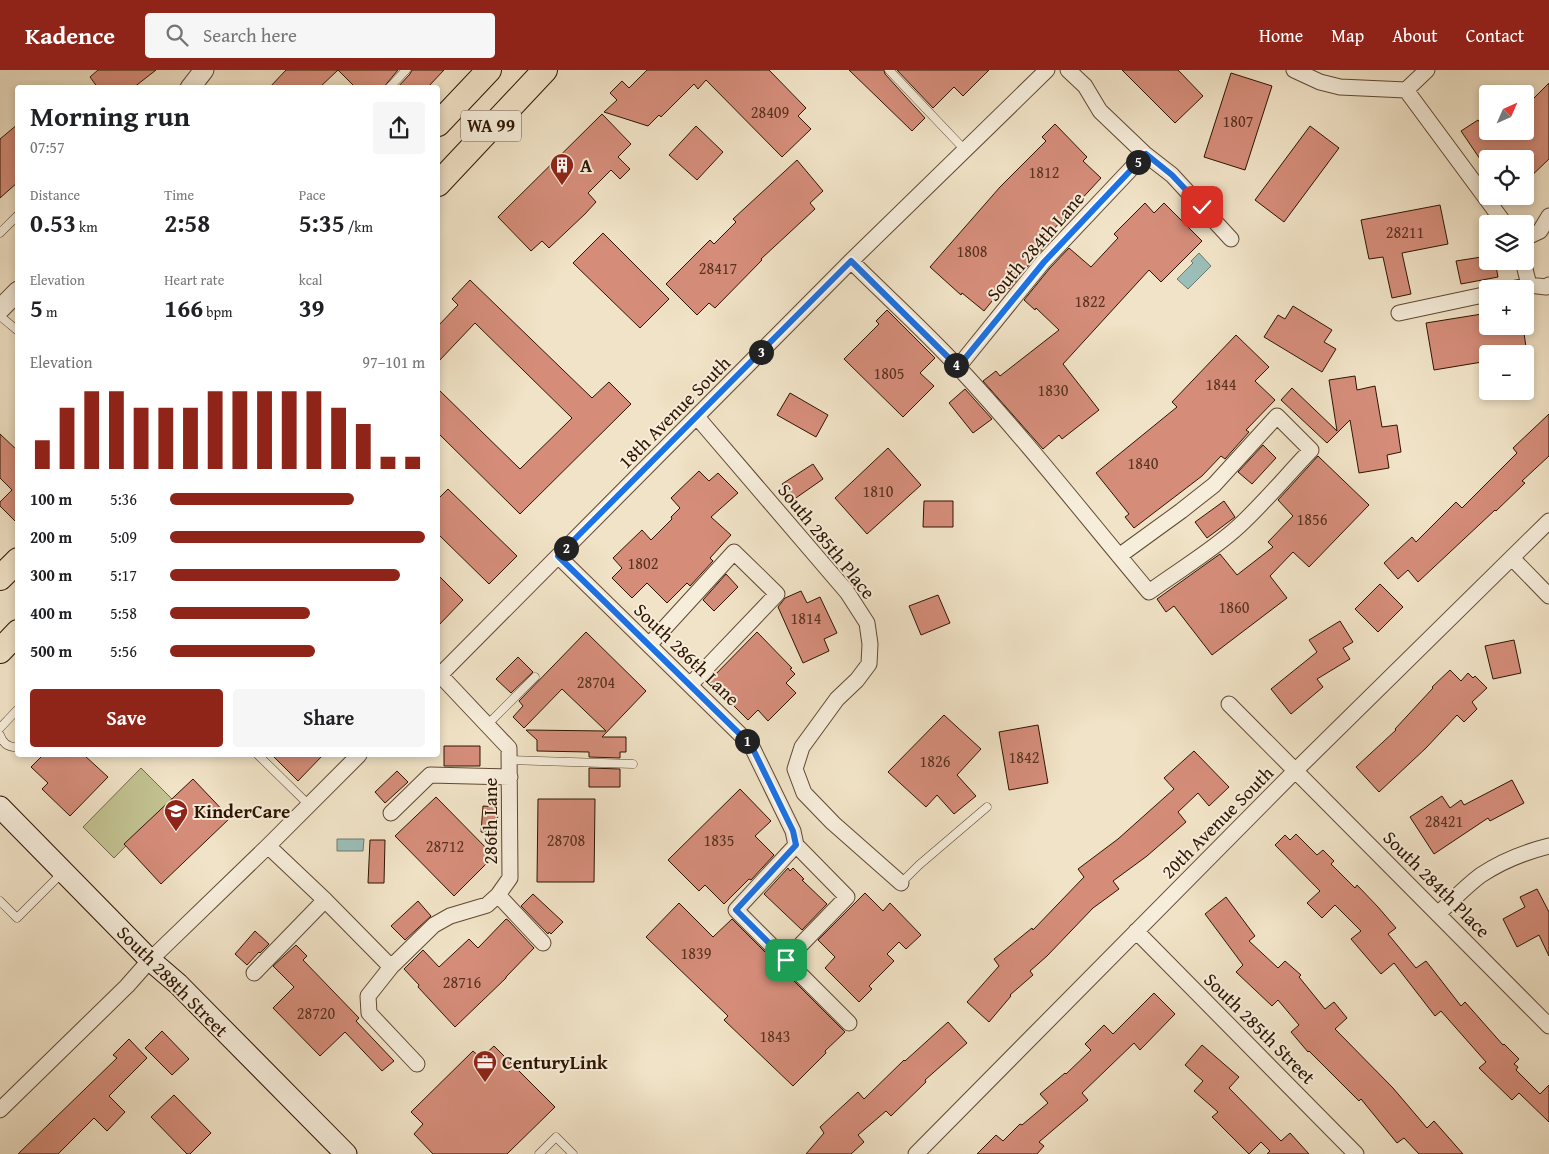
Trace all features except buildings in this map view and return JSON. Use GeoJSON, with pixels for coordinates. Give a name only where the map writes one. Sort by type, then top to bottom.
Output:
{"type":"FeatureCollection","features":[{"type":"Feature","properties":{"kind":"main road","name":"WA 99"},"geometry":{"type":"LineString","coordinates":[[440,122],[490,70]]}},
{"type":"Feature","properties":{"kind":"main road","name":"WA 99"},"geometry":{"type":"LineString","coordinates":[[440,182],[545,70]]}},
{"type":"Feature","properties":{"kind":"main road"},"geometry":{"type":"LineString","coordinates":[[0,578],[15,563]]}},
{"type":"Feature","properties":{"kind":"main road"},"geometry":{"type":"LineString","coordinates":[[0,651],[15,635]]}},
{"type":"Feature","properties":{"kind":"main road","name":"South 288th Street"},"geometry":{"type":"LineString","coordinates":[[0,807],[150,960],[178,984],[346,1154]]}},
{"type":"Feature","properties":{"kind":"street"},"geometry":{"type":"LineString","coordinates":[[192,85],[204,70]]}},
{"type":"Feature","properties":{"kind":"street","name":"18th Avenue South"},"geometry":{"type":"LineString","coordinates":[[440,675],[851,261],[1046,70]]}},
{"type":"Feature","properties":{"kind":"street"},"geometry":{"type":"LineString","coordinates":[[1068,70],[1085,86],[1100,111],[1146,154],[1172,175],[1231,239]]}},
{"type":"Feature","properties":{"kind":"street"},"geometry":{"type":"LineString","coordinates":[[1294,70],[1320,82],[1340,87],[1406,90],[1427,70]]}},
{"type":"Feature","properties":{"kind":"street"},"geometry":{"type":"LineString","coordinates":[[1406,90],[1498,215]]}},
{"type":"Feature","properties":{"kind":"street","name":"South 284th Lane"},"geometry":{"type":"LineString","coordinates":[[958,367],[1044,262],[1146,154]]}},
{"type":"Feature","properties":{"kind":"street"},"geometry":{"type":"LineString","coordinates":[[1545,233],[1549,216]]}},
{"type":"Feature","properties":{"kind":"street"},"geometry":{"type":"LineString","coordinates":[[851,261],[958,367],[994,407],[1149,592],[1238,527],[1310,450],[1277,416],[1214,485],[1119,556]]}},
{"type":"Feature","properties":{"kind":"street"},"geometry":{"type":"LineString","coordinates":[[1534,286],[1546,287],[1549,285]]}},
{"type":"Feature","properties":{"kind":"street"},"geometry":{"type":"LineString","coordinates":[[0,310],[15,294]]}},
{"type":"Feature","properties":{"kind":"street"},"geometry":{"type":"LineString","coordinates":[[1399,313],[1479,296]]}},
{"type":"Feature","properties":{"kind":"street","name":"South 285th Place"},"geometry":{"type":"LineString","coordinates":[[697,417],[848,592],[867,623],[870,644],[869,664],[857,680],[837,699],[802,747],[795,770],[804,793],[833,823],[901,883]]}},
{"type":"Feature","properties":{"kind":"street","name":"20th Avenue South"},"geometry":{"type":"LineString","coordinates":[[916,1154],[1295,771],[1549,521]]}},
{"type":"Feature","properties":{"kind":"street"},"geometry":{"type":"LineString","coordinates":[[649,645],[734,552],[777,594],[690,685]]}},
{"type":"Feature","properties":{"kind":"street","name":"South 286th Lane"},"geometry":{"type":"LineString","coordinates":[[558,556],[751,745],[793,831],[796,845],[847,897],[786,960]]}},
{"type":"Feature","properties":{"kind":"street"},"geometry":{"type":"LineString","coordinates":[[1512,558],[1549,596]]}},
{"type":"Feature","properties":{"kind":"street","name":"286th Lane"},"geometry":{"type":"LineString","coordinates":[[417,1064],[369,1013],[368,996],[391,967],[434,925],[450,916],[487,906],[498,895],[510,878],[509,748],[440,677]]}},
{"type":"Feature","properties":{"kind":"street","name":"South 284th Place"},"geometry":{"type":"LineString","coordinates":[[1230,704],[1549,1026]]}},
{"type":"Feature","properties":{"kind":"street"},"geometry":{"type":"LineString","coordinates":[[0,1110],[309,805],[351,758]]}},
{"type":"Feature","properties":{"kind":"street"},"geometry":{"type":"LineString","coordinates":[[391,813],[430,775],[510,777]]}},
{"type":"Feature","properties":{"kind":"street"},"geometry":{"type":"LineString","coordinates":[[796,845],[736,910],[849,1022]]}},
{"type":"Feature","properties":{"kind":"street"},"geometry":{"type":"LineString","coordinates":[[268,846],[391,967]]}},
{"type":"Feature","properties":{"kind":"street"},"geometry":{"type":"LineString","coordinates":[[1438,914],[1480,876],[1494,867],[1519,855],[1549,846]]}},
{"type":"Feature","properties":{"kind":"street"},"geometry":{"type":"LineString","coordinates":[[498,895],[543,943]]}},
{"type":"Feature","properties":{"kind":"street"},"geometry":{"type":"LineString","coordinates":[[254,973],[325,900]]}},
{"type":"Feature","properties":{"kind":"street","name":"South 285th Street"},"geometry":{"type":"LineString","coordinates":[[1136,931],[1356,1154]]}},
{"type":"Feature","properties":{"kind":"lane"},"geometry":{"type":"LineString","coordinates":[[392,85],[406,70]]}},
{"type":"Feature","properties":{"kind":"lane"},"geometry":{"type":"LineString","coordinates":[[889,70],[965,150]]}},
{"type":"Feature","properties":{"kind":"lane"},"geometry":{"type":"LineString","coordinates":[[0,233],[15,219]]}},
{"type":"Feature","properties":{"kind":"lane"},"geometry":{"type":"LineString","coordinates":[[0,316],[15,329]]}},
{"type":"Feature","properties":{"kind":"lane"},"geometry":{"type":"LineString","coordinates":[[487,725],[535,677]]}},
{"type":"Feature","properties":{"kind":"lane"},"geometry":{"type":"LineString","coordinates":[[0,728],[15,712]]}},
{"type":"Feature","properties":{"kind":"lane"},"geometry":{"type":"LineString","coordinates":[[0,735],[5,744],[15,747]]}},
{"type":"Feature","properties":{"kind":"lane"},"geometry":{"type":"LineString","coordinates":[[260,757],[309,805]]}},
{"type":"Feature","properties":{"kind":"lane"},"geometry":{"type":"LineString","coordinates":[[510,760],[633,764]]}},
{"type":"Feature","properties":{"kind":"lane"},"geometry":{"type":"LineString","coordinates":[[901,883],[919,865],[987,807]]}},
{"type":"Feature","properties":{"kind":"lane"},"geometry":{"type":"LineString","coordinates":[[0,901],[17,918],[64,872]]}},
{"type":"Feature","properties":{"kind":"lane"},"geometry":{"type":"LineString","coordinates":[[539,1154],[556,1137],[573,1154]]}},
{"type":"Feature","properties":{"kind":"shaded area"},"geometry":{"type":"Polygon","coordinates":[[[141,768],[172,799],[114,858],[83,827],[141,768]]]}},
{"type":"Feature","properties":{"kind":"water"},"geometry":{"type":"Polygon","coordinates":[[[1199,253],[1211,266],[1188,289],[1177,279],[1193,263],[1191,261],[1199,253]]]}},
{"type":"Feature","properties":{"kind":"water"},"geometry":{"type":"Polygon","coordinates":[[[337,839],[364,839],[363,851],[337,851],[337,839]]]}},
{"type":"Feature","properties":{"kind":"place","name":"A"},"geometry":{"type":"Point","coordinates":[562,186]}},
{"type":"Feature","properties":{"kind":"place","name":"KinderCare"},"geometry":{"type":"Point","coordinates":[176,832]}},
{"type":"Feature","properties":{"kind":"place","name":"CenturyLink"},"geometry":{"type":"Point","coordinates":[485,1083]}},
{"type":"Feature","properties":{"kind":"route"},"geometry":{"type":"LineString","coordinates":[[786,960],[736,910],[796,845],[793,831],[751,745],[558,556],[851,261],[958,367],[1044,262],[1146,154],[1172,175],[1202,207]]}}]}
